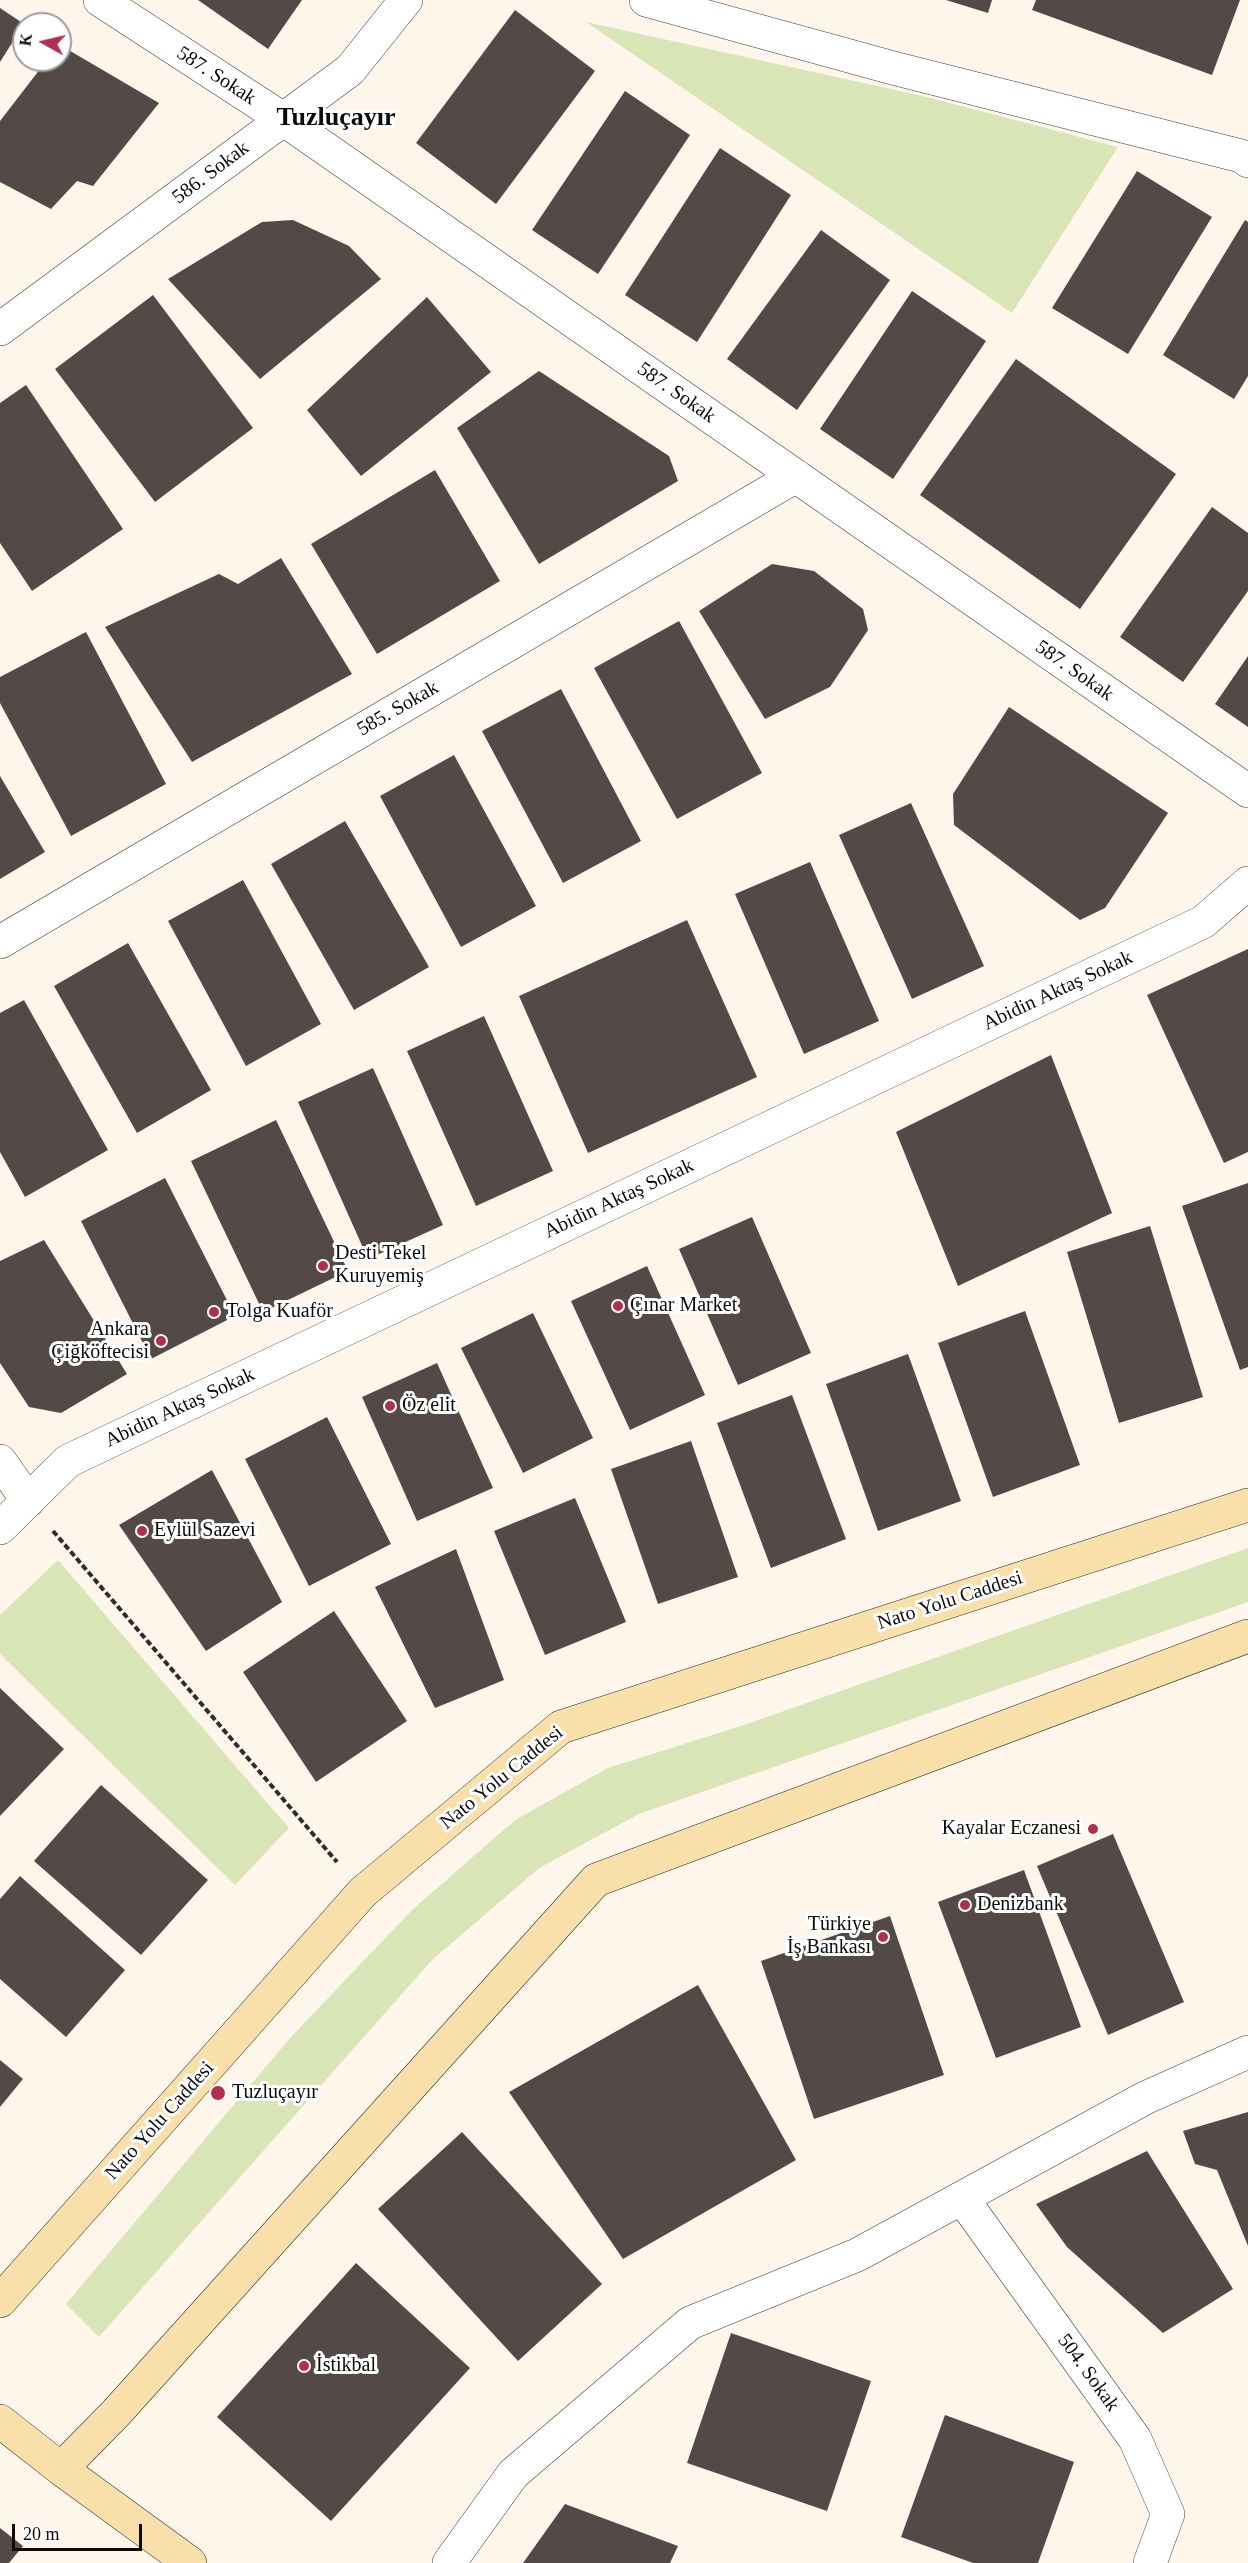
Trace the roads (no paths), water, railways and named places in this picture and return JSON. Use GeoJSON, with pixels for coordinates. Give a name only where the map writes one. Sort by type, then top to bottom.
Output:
{"type":"FeatureCollection","features":[{"type":"Feature","properties":{"kind":"main road","name":"Nato Yolu Caddesi"},"geometry":{"type":"LineString","coordinates":[[0,2301],[363,1892],[561,1727],[1248,1505]]}},
{"type":"Feature","properties":{"kind":"main road"},"geometry":{"type":"LineString","coordinates":[[61,2469],[116,2413],[596,1880],[1248,1636]]}},
{"type":"Feature","properties":{"kind":"main road"},"geometry":{"type":"LineString","coordinates":[[0,2421],[61,2469],[190,2563]]}},
{"type":"Feature","properties":{"kind":"street","name":"587. Sokak"},"geometry":{"type":"LineString","coordinates":[[99,0],[283,119],[1248,791]]}},
{"type":"Feature","properties":{"kind":"street","name":"586. Sokak"},"geometry":{"type":"LineString","coordinates":[[0,329],[350,70],[406,0]]}},
{"type":"Feature","properties":{"kind":"street"},"geometry":{"type":"LineString","coordinates":[[646,0],[893,68],[1246,152]]}},
{"type":"Feature","properties":{"kind":"street","name":"585. Sokak"},"geometry":{"type":"LineString","coordinates":[[0,942],[796,476]]}},
{"type":"Feature","properties":{"kind":"street","name":"Abidin Aktaş Sokak"},"geometry":{"type":"LineString","coordinates":[[0,1528],[68,1461],[1203,922],[1248,883]]}},
{"type":"Feature","properties":{"kind":"street"},"geometry":{"type":"LineString","coordinates":[[0,1461],[28,1501]]}},
{"type":"Feature","properties":{"kind":"street"},"geometry":{"type":"LineString","coordinates":[[449,2563],[513,2474],[690,2323],[857,2256],[1145,2098],[1248,2052]]}},
{"type":"Feature","properties":{"kind":"street","name":"504. Sokak"},"geometry":{"type":"LineString","coordinates":[[962,2198],[1135,2439],[1168,2514],[1150,2563]]}},
{"type":"Feature","properties":{"kind":"place","name":"Desti Tekel Kuruyemiş"},"geometry":{"type":"Point","coordinates":[323,1266]}},
{"type":"Feature","properties":{"kind":"place","name":"Çınar Market"},"geometry":{"type":"Point","coordinates":[618,1306]}},
{"type":"Feature","properties":{"kind":"place","name":"Tolga Kuaför"},"geometry":{"type":"Point","coordinates":[214,1312]}},
{"type":"Feature","properties":{"kind":"place","name":"Ankara Çiğköftecisi"},"geometry":{"type":"Point","coordinates":[161,1341]}},
{"type":"Feature","properties":{"kind":"place","name":"Öz elit"},"geometry":{"type":"Point","coordinates":[390,1406]}},
{"type":"Feature","properties":{"kind":"place","name":"Eylül Sazevi"},"geometry":{"type":"Point","coordinates":[142,1531]}},
{"type":"Feature","properties":{"kind":"place","name":"Kayalar Eczanesi"},"geometry":{"type":"Point","coordinates":[1093,1829]}},
{"type":"Feature","properties":{"kind":"place","name":"Denizbank"},"geometry":{"type":"Point","coordinates":[965,1905]}},
{"type":"Feature","properties":{"kind":"place","name":"Türkiye İş Bankası"},"geometry":{"type":"Point","coordinates":[883,1937]}},
{"type":"Feature","properties":{"kind":"place","name":"Tuzluçayır"},"geometry":{"type":"Point","coordinates":[218,2093]}},
{"type":"Feature","properties":{"kind":"place","name":"İstikbal"},"geometry":{"type":"Point","coordinates":[304,2366]}},
{"type":"Feature","properties":{"kind":"district","name":"Tuzluçayır"},"geometry":{"type":"Point","coordinates":[336,118]}}]}
